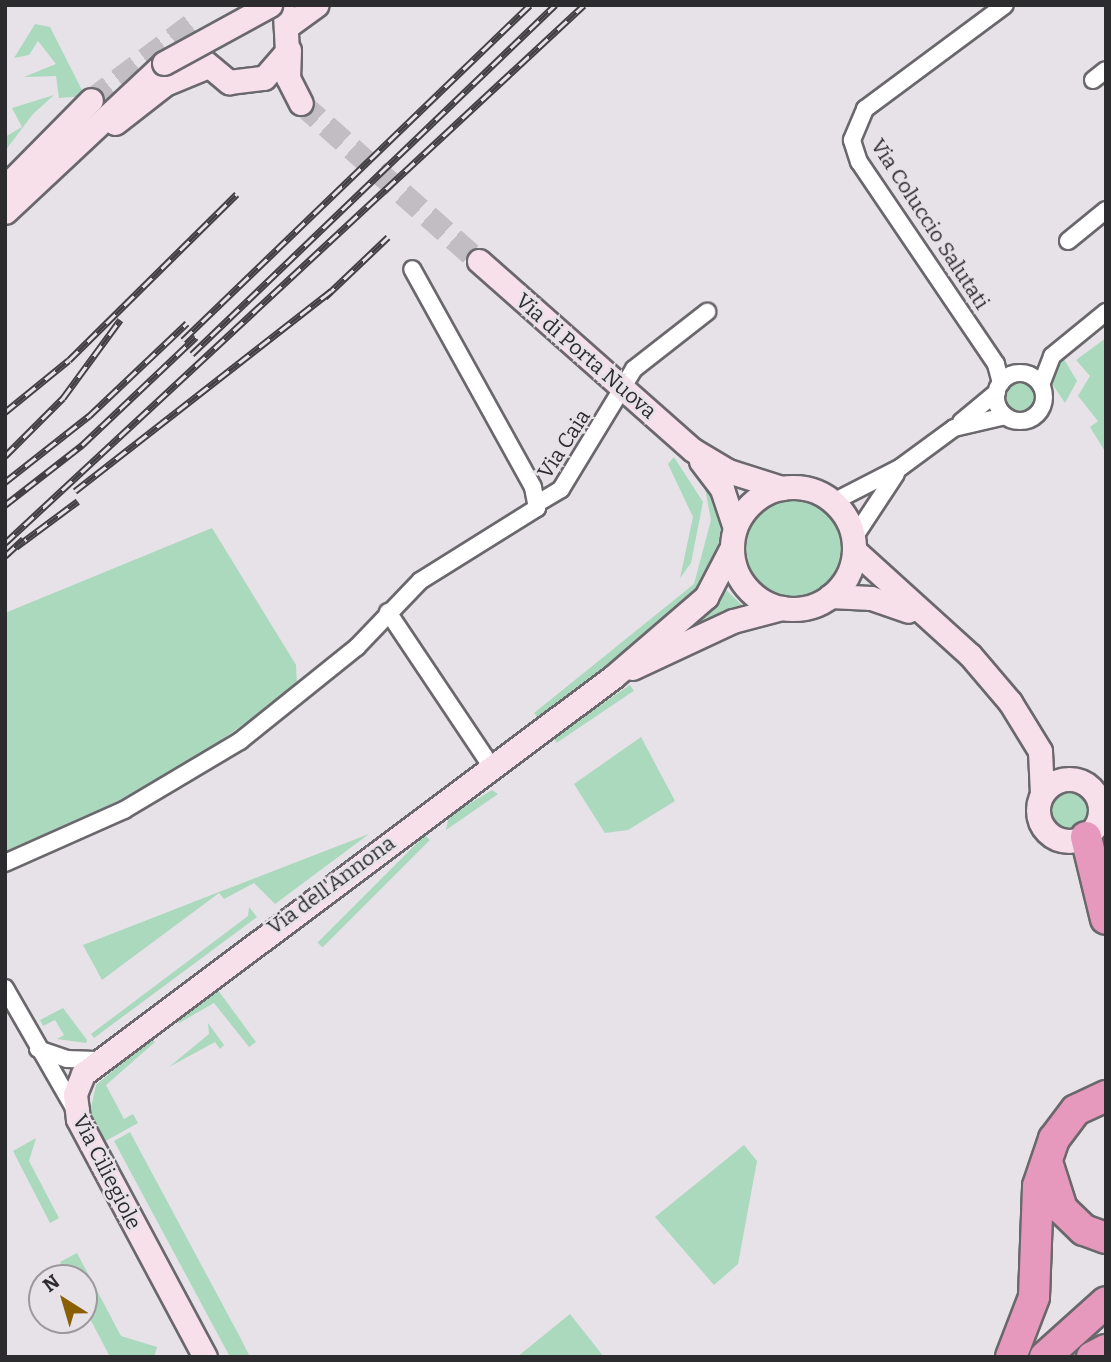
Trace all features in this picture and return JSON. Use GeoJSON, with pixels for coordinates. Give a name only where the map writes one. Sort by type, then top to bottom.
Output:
{"type":"FeatureCollection","features":[{"type":"Feature","properties":{"kind":"highway"},"geometry":{"type":"LineString","coordinates":[[1088,835],[1106,919]]}},
{"type":"Feature","properties":{"kind":"highway"},"geometry":{"type":"LineString","coordinates":[[1011,1357],[1034,1297],[1038,1186],[1047,1159],[1063,1122],[1106,1096]]}},
{"type":"Feature","properties":{"kind":"highway"},"geometry":{"type":"LineString","coordinates":[[1047,1159],[1062,1209],[1079,1227],[1106,1238]]}},
{"type":"Feature","properties":{"kind":"highway"},"geometry":{"type":"LineString","coordinates":[[1045,1357],[1106,1302]]}},
{"type":"Feature","properties":{"kind":"highway"},"geometry":{"type":"LineString","coordinates":[[1068,1357],[1106,1323]]}},
{"type":"Feature","properties":{"kind":"highway"},"geometry":{"type":"LineString","coordinates":[[1092,1357],[1106,1350]]}},
{"type":"Feature","properties":{"kind":"street"},"geometry":{"type":"LineString","coordinates":[[5,212],[49,167],[164,63],[283,22],[317,5]]}},
{"type":"Feature","properties":{"kind":"street","name":"Via Coluccio Salutati"},"geometry":{"type":"LineString","coordinates":[[1005,5],[865,109],[852,140],[859,162],[1010,381],[1005,416]]}},
{"type":"Feature","properties":{"kind":"street"},"geometry":{"type":"LineString","coordinates":[[49,167],[86,147],[165,84],[202,62],[226,80],[280,88],[301,103],[288,78],[283,22]]}},
{"type":"Feature","properties":{"kind":"street"},"geometry":{"type":"LineString","coordinates":[[250,83],[274,72],[283,22]]}},
{"type":"Feature","properties":{"kind":"street"},"geometry":{"type":"LineString","coordinates":[[1093,80],[1106,69]]}},
{"type":"Feature","properties":{"kind":"street"},"geometry":{"type":"LineString","coordinates":[[5,187],[91,100]]}},
{"type":"Feature","properties":{"kind":"street"},"geometry":{"type":"LineString","coordinates":[[1068,242],[1106,210]]}},
{"type":"Feature","properties":{"kind":"street","name":"Via di Porta Nuova"},"geometry":{"type":"LineString","coordinates":[[479,261],[693,450],[728,471],[782,488]]}},
{"type":"Feature","properties":{"kind":"street"},"geometry":{"type":"LineString","coordinates":[[412,269],[538,503]]}},
{"type":"Feature","properties":{"kind":"street","name":"Via Caia"},"geometry":{"type":"LineString","coordinates":[[5,863],[124,810],[240,741],[357,647],[388,612],[428,575],[561,489],[635,369],[707,312]]}},
{"type":"Feature","properties":{"kind":"street"},"geometry":{"type":"LineString","coordinates":[[834,502],[901,467],[954,428],[1010,381],[1048,361],[1106,312]]}},
{"type":"Feature","properties":{"kind":"street"},"geometry":{"type":"LineString","coordinates":[[954,428],[1005,416],[1020,421],[1035,415],[1044,400],[1041,385],[1048,361]]}},
{"type":"Feature","properties":{"kind":"street"},"geometry":{"type":"LineString","coordinates":[[1010,381],[1041,385]]}},
{"type":"Feature","properties":{"kind":"street","name":"Via di Porta Nuova"},"geometry":{"type":"LineString","coordinates":[[693,450],[722,489],[734,537]]}},
{"type":"Feature","properties":{"kind":"street"},"geometry":{"type":"LineString","coordinates":[[830,596],[847,576],[853,545],[901,467]]}},
{"type":"Feature","properties":{"kind":"street"},"geometry":{"type":"LineString","coordinates":[[782,488],[812,490],[834,502],[853,545],[923,617],[982,668],[1040,751],[1100,801],[1088,835],[1106,890]]}},
{"type":"Feature","properties":{"kind":"street","name":"Via dell'Annona"},"geometry":{"type":"LineString","coordinates":[[75,1110],[79,1080],[96,1060],[493,769],[613,677],[706,597],[753,501],[782,488]]}},
{"type":"Feature","properties":{"kind":"street"},"geometry":{"type":"LineString","coordinates":[[734,537],[743,583],[782,608]]}},
{"type":"Feature","properties":{"kind":"street"},"geometry":{"type":"LineString","coordinates":[[830,596],[871,598],[923,617]]}},
{"type":"Feature","properties":{"kind":"street","name":"Via dell'Annona"},"geometry":{"type":"LineString","coordinates":[[613,677],[733,621],[782,608],[807,607],[830,596]]}},
{"type":"Feature","properties":{"kind":"street"},"geometry":{"type":"LineString","coordinates":[[388,612],[493,769]]}},
{"type":"Feature","properties":{"kind":"street"},"geometry":{"type":"LineString","coordinates":[[1040,751],[1042,794],[1038,815],[1048,834],[1068,842],[1088,835]]}},
{"type":"Feature","properties":{"kind":"street"},"geometry":{"type":"LineString","coordinates":[[1042,794],[1054,783],[1075,779]]}},
{"type":"Feature","properties":{"kind":"street","name":"Via Ciliegiole"},"geometry":{"type":"LineString","coordinates":[[5,988],[75,1110],[205,1357]]}},
{"type":"Feature","properties":{"kind":"street"},"geometry":{"type":"LineString","coordinates":[[38,1049],[73,1060],[96,1060]]}},
{"type":"Feature","properties":{"kind":"green space"},"geometry":{"type":"Polygon","coordinates":[[[35,24],[50,27],[85,96],[59,98],[56,76],[24,77],[56,64],[38,41],[29,55],[14,58],[35,24]]]}},
{"type":"Feature","properties":{"kind":"green space"},"geometry":{"type":"Polygon","coordinates":[[[54,95],[33,114],[5,151],[5,137],[22,127],[12,108],[54,95]]]}},
{"type":"Feature","properties":{"kind":"green space"},"geometry":{"type":"Polygon","coordinates":[[[1106,338],[1106,453],[1090,427],[1098,421],[1078,396],[1090,376],[1076,360],[1106,338]]]}},
{"type":"Feature","properties":{"kind":"green space"},"geometry":{"type":"Polygon","coordinates":[[[1062,356],[1077,381],[1065,403],[1051,382],[1062,356]]]}},
{"type":"Feature","properties":{"kind":"green space"},"geometry":{"type":"Polygon","coordinates":[[[1020,383],[1030,387],[1034,397],[1030,407],[1020,411],[1010,407],[1006,397],[1010,387],[1020,383]]]}},
{"type":"Feature","properties":{"kind":"green space"},"geometry":{"type":"Polygon","coordinates":[[[674,457],[703,502],[691,563],[680,578],[693,517],[668,464],[674,457]]]}},
{"type":"Feature","properties":{"kind":"green space"},"geometry":{"type":"Polygon","coordinates":[[[704,483],[713,489],[722,521],[715,566],[703,591],[541,722],[534,713],[694,584],[711,520],[704,483]]]}},
{"type":"Feature","properties":{"kind":"green space"},"geometry":{"type":"Polygon","coordinates":[[[794,500],[812,503],[828,514],[839,530],[842,548],[839,566],[828,582],[812,593],[794,596],[776,593],[760,582],[749,566],[746,548],[749,530],[760,514],[776,503],[794,500]]]}},
{"type":"Feature","properties":{"kind":"green space"},"geometry":{"type":"Polygon","coordinates":[[[212,528],[296,665],[297,686],[182,768],[5,858],[5,613],[212,528]]]}},
{"type":"Feature","properties":{"kind":"green space"},"geometry":{"type":"Polygon","coordinates":[[[721,585],[746,609],[669,645],[721,585]]]}},
{"type":"Feature","properties":{"kind":"green space"},"geometry":{"type":"Polygon","coordinates":[[[630,685],[634,691],[557,743],[553,737],[630,685]]]}},
{"type":"Feature","properties":{"kind":"green space"},"geometry":{"type":"Polygon","coordinates":[[[641,737],[675,801],[628,830],[605,833],[574,784],[641,737]]]}},
{"type":"Feature","properties":{"kind":"green space"},"geometry":{"type":"Polygon","coordinates":[[[1069,788],[1084,795],[1091,810],[1084,825],[1069,832],[1054,825],[1047,810],[1054,795],[1069,788]]]}},
{"type":"Feature","properties":{"kind":"green space"},"geometry":{"type":"Polygon","coordinates":[[[492,790],[498,794],[446,830],[449,816],[492,790]]]}},
{"type":"Feature","properties":{"kind":"green space"},"geometry":{"type":"Polygon","coordinates":[[[369,834],[275,904],[254,883],[224,899],[219,893],[102,980],[83,945],[219,892],[369,834]]]}},
{"type":"Feature","properties":{"kind":"green space"},"geometry":{"type":"Polygon","coordinates":[[[425,835],[430,840],[322,947],[318,942],[425,835]]]}},
{"type":"Feature","properties":{"kind":"green space"},"geometry":{"type":"Polygon","coordinates":[[[249,907],[257,917],[94,1038],[91,1034],[248,916],[249,907]]]}},
{"type":"Feature","properties":{"kind":"green space"},"geometry":{"type":"Polygon","coordinates":[[[215,986],[256,1042],[249,1047],[214,1003],[179,1023],[174,1017],[215,986]]]}},
{"type":"Feature","properties":{"kind":"green space"},"geometry":{"type":"Polygon","coordinates":[[[63,1008],[87,1040],[86,1043],[57,1039],[64,1035],[55,1020],[43,1026],[40,1020],[63,1008]]]}},
{"type":"Feature","properties":{"kind":"green space"},"geometry":{"type":"Polygon","coordinates":[[[208,1023],[224,1045],[220,1049],[215,1042],[169,1067],[209,1034],[208,1023]]]}},
{"type":"Feature","properties":{"kind":"green space"},"geometry":{"type":"Polygon","coordinates":[[[151,1038],[155,1042],[106,1085],[124,1119],[133,1114],[138,1123],[102,1143],[90,1112],[96,1085],[151,1038]]]}},
{"type":"Feature","properties":{"kind":"green space"},"geometry":{"type":"Polygon","coordinates":[[[130,1132],[250,1357],[230,1357],[114,1141],[130,1132]]]}},
{"type":"Feature","properties":{"kind":"green space"},"geometry":{"type":"Polygon","coordinates":[[[36,1138],[29,1161],[59,1218],[50,1223],[13,1151],[36,1138]]]}},
{"type":"Feature","properties":{"kind":"green space"},"geometry":{"type":"Polygon","coordinates":[[[744,1145],[757,1161],[738,1264],[714,1285],[655,1217],[744,1145]]]}},
{"type":"Feature","properties":{"kind":"green space"},"geometry":{"type":"Polygon","coordinates":[[[77,1253],[83,1264],[61,1264],[60,1262],[77,1253]]]}},
{"type":"Feature","properties":{"kind":"green space"},"geometry":{"type":"Polygon","coordinates":[[[98,1293],[121,1336],[157,1347],[154,1357],[110,1357],[98,1334],[98,1293]]]}},
{"type":"Feature","properties":{"kind":"green space"},"geometry":{"type":"Polygon","coordinates":[[[570,1314],[604,1357],[517,1357],[570,1314]]]}},
{"type":"Feature","properties":{"kind":"tunnel"},"geometry":{"type":"LineString","coordinates":[[91,100],[197,20]]}},
{"type":"Feature","properties":{"kind":"tunnel"},"geometry":{"type":"LineString","coordinates":[[301,103],[479,261]]}},
{"type":"Feature","properties":{"kind":"railway"},"geometry":{"type":"LineString","coordinates":[[183,340],[530,5]]}},
{"type":"Feature","properties":{"kind":"railway"},"geometry":{"type":"LineString","coordinates":[[192,354],[555,5]]}},
{"type":"Feature","properties":{"kind":"railway"},"geometry":{"type":"LineString","coordinates":[[5,543],[584,5]]}},
{"type":"Feature","properties":{"kind":"railway"},"geometry":{"type":"LineString","coordinates":[[5,412],[69,360],[237,194]]}},
{"type":"Feature","properties":{"kind":"railway"},"geometry":{"type":"LineString","coordinates":[[325,297],[388,237]]}},
{"type":"Feature","properties":{"kind":"railway"},"geometry":{"type":"LineString","coordinates":[[75,491],[331,291]]}},
{"type":"Feature","properties":{"kind":"railway"},"geometry":{"type":"LineString","coordinates":[[5,456],[63,398],[120,320]]}},
{"type":"Feature","properties":{"kind":"railway"},"geometry":{"type":"LineString","coordinates":[[5,482],[89,416],[187,323]]}},
{"type":"Feature","properties":{"kind":"railway"},"geometry":{"type":"LineString","coordinates":[[5,505],[82,445],[196,337]]}},
{"type":"Feature","properties":{"kind":"railway"},"geometry":{"type":"LineString","coordinates":[[16,547],[78,501]]}},
{"type":"Feature","properties":{"kind":"railway"},"geometry":{"type":"LineString","coordinates":[[5,556],[23,539]]}}]}
